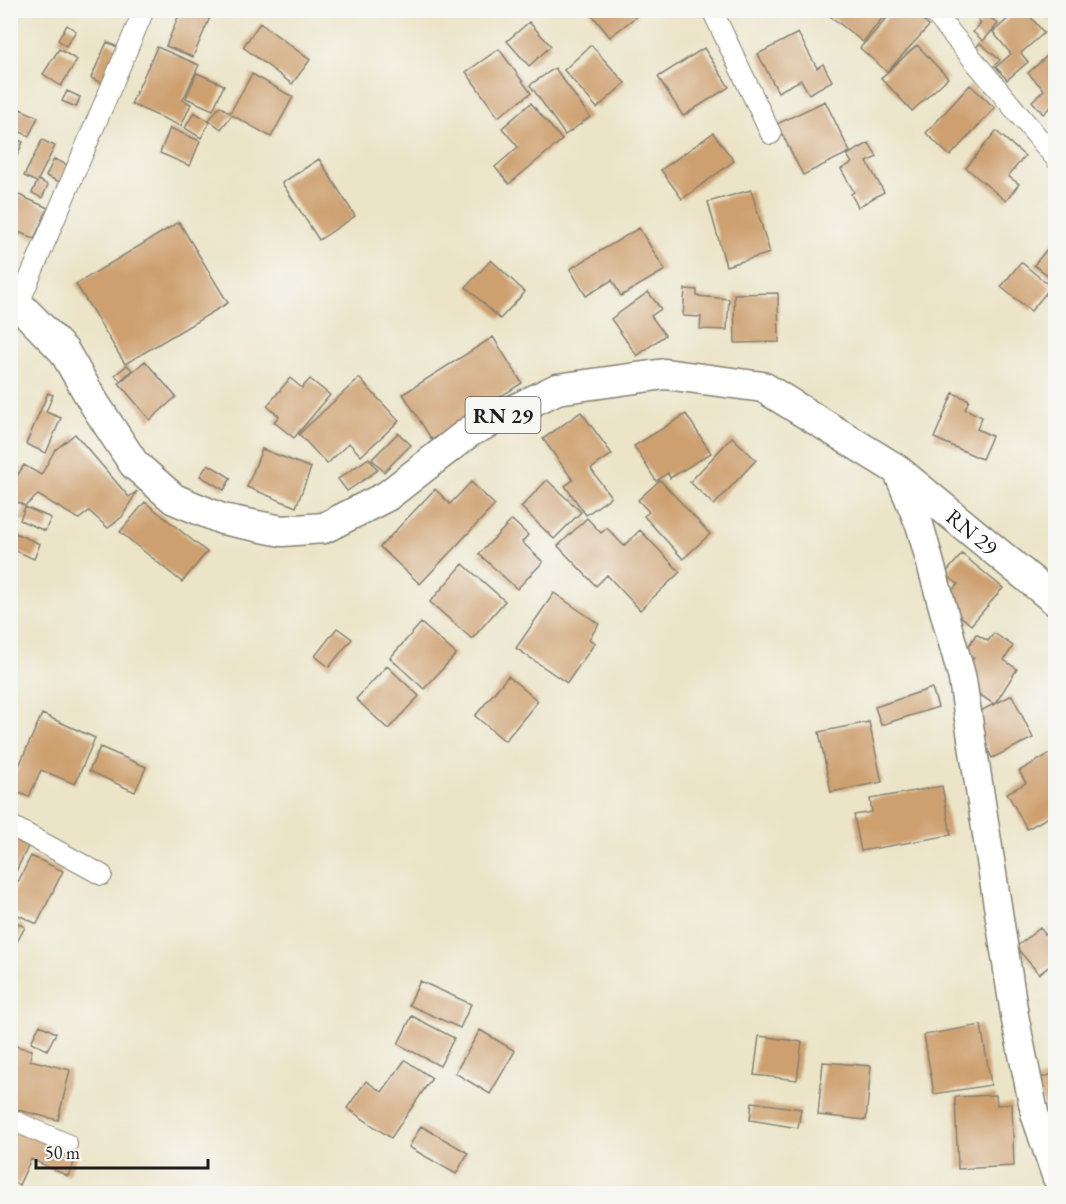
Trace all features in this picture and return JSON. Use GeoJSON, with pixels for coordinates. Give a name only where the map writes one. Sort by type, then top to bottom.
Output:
{"type":"FeatureCollection","features":[{"type":"Feature","properties":{"kind":"main road","name":"RN 29"},"geometry":{"type":"LineString","coordinates":[[14,299],[64,351],[94,403],[134,464],[174,498],[222,519],[282,531],[324,528],[387,496],[469,432],[557,389],[665,374],[763,387],[896,469],[1056,601]]}},
{"type":"Feature","properties":{"kind":"main road"},"geometry":{"type":"LineString","coordinates":[[896,469],[920,526],[962,677],[1015,1018],[1035,1115],[1056,1177]]}},
{"type":"Feature","properties":{"kind":"street"},"geometry":{"type":"LineString","coordinates":[[14,299],[144,10]]}},
{"type":"Feature","properties":{"kind":"street"},"geometry":{"type":"LineString","coordinates":[[712,10],[771,134]]}},
{"type":"Feature","properties":{"kind":"street"},"geometry":{"type":"LineString","coordinates":[[932,10],[1056,159]]}},
{"type":"Feature","properties":{"kind":"street"},"geometry":{"type":"LineString","coordinates":[[10,825],[102,874]]}},
{"type":"Feature","properties":{"kind":"street"},"geometry":{"type":"LineString","coordinates":[[10,1119],[67,1144]]}},
{"type":"Feature","properties":{"kind":"building"},"geometry":{"type":"Polygon","coordinates":[[[181,10],[213,10],[193,57],[166,46],[181,10]]]}},
{"type":"Feature","properties":{"kind":"building"},"geometry":{"type":"Polygon","coordinates":[[[588,10],[634,10],[638,15],[610,37],[588,10]]]}},
{"type":"Feature","properties":{"kind":"building"},"geometry":{"type":"Polygon","coordinates":[[[835,10],[889,10],[863,42],[830,16],[835,10]]]}},
{"type":"Feature","properties":{"kind":"building"},"geometry":{"type":"Polygon","coordinates":[[[894,10],[913,10],[929,26],[887,72],[860,48],[894,10]]]}},
{"type":"Feature","properties":{"kind":"building"},"geometry":{"type":"Polygon","coordinates":[[[970,10],[997,10],[990,17],[998,24],[983,41],[973,32],[981,23],[970,10]]]}},
{"type":"Feature","properties":{"kind":"building"},"geometry":{"type":"Polygon","coordinates":[[[1018,10],[1025,10],[1044,33],[1021,53],[1028,62],[1007,80],[996,67],[1011,54],[993,32],[1018,10]]]}},
{"type":"Feature","properties":{"kind":"building"},"geometry":{"type":"Polygon","coordinates":[[[1042,10],[1056,10],[1056,24],[1042,10]]]}},
{"type":"Feature","properties":{"kind":"building"},"geometry":{"type":"Polygon","coordinates":[[[529,22],[551,46],[529,66],[507,41],[529,22]]]}},
{"type":"Feature","properties":{"kind":"building"},"geometry":{"type":"Polygon","coordinates":[[[260,23],[310,60],[292,84],[243,47],[260,23]]]}},
{"type":"Feature","properties":{"kind":"building"},"geometry":{"type":"Polygon","coordinates":[[[67,25],[76,31],[66,46],[58,40],[67,25]]]}},
{"type":"Feature","properties":{"kind":"building"},"geometry":{"type":"Polygon","coordinates":[[[798,33],[817,68],[823,64],[832,81],[809,94],[801,80],[778,92],[758,54],[798,33]]]}},
{"type":"Feature","properties":{"kind":"building"},"geometry":{"type":"Polygon","coordinates":[[[107,42],[124,50],[108,86],[91,78],[107,42]]]}},
{"type":"Feature","properties":{"kind":"building"},"geometry":{"type":"Polygon","coordinates":[[[980,43],[1000,60],[992,68],[973,51],[980,43]]]}},
{"type":"Feature","properties":{"kind":"building"},"geometry":{"type":"Polygon","coordinates":[[[591,45],[625,83],[597,108],[564,70],[591,45]]]}},
{"type":"Feature","properties":{"kind":"building"},"geometry":{"type":"Polygon","coordinates":[[[917,45],[948,78],[912,111],[881,78],[917,45]]]}},
{"type":"Feature","properties":{"kind":"building"},"geometry":{"type":"Polygon","coordinates":[[[157,47],[199,65],[183,100],[191,104],[181,126],[131,104],[157,47]]]}},
{"type":"Feature","properties":{"kind":"building"},"geometry":{"type":"Polygon","coordinates":[[[704,48],[729,87],[683,116],[658,77],[704,48]]]}},
{"type":"Feature","properties":{"kind":"building"},"geometry":{"type":"Polygon","coordinates":[[[1056,48],[1056,102],[1043,114],[1032,101],[1044,90],[1028,73],[1056,48]]]}},
{"type":"Feature","properties":{"kind":"building"},"geometry":{"type":"Polygon","coordinates":[[[59,49],[77,60],[61,86],[43,74],[59,49]]]}},
{"type":"Feature","properties":{"kind":"building"},"geometry":{"type":"Polygon","coordinates":[[[499,49],[531,93],[498,117],[466,72],[499,49]]]}},
{"type":"Feature","properties":{"kind":"building"},"geometry":{"type":"Polygon","coordinates":[[[555,68],[590,117],[565,135],[530,85],[555,68]]]}},
{"type":"Feature","properties":{"kind":"building"},"geometry":{"type":"Polygon","coordinates":[[[197,73],[224,85],[213,110],[186,98],[197,73]]]}},
{"type":"Feature","properties":{"kind":"building"},"geometry":{"type":"Polygon","coordinates":[[[252,74],[293,97],[271,137],[232,115],[221,129],[209,120],[220,106],[230,113],[252,74]]]}},
{"type":"Feature","properties":{"kind":"building"},"geometry":{"type":"Polygon","coordinates":[[[970,85],[995,108],[950,156],[926,133],[970,85]]]}},
{"type":"Feature","properties":{"kind":"building"},"geometry":{"type":"Polygon","coordinates":[[[67,91],[80,97],[76,107],[62,101],[67,91]]]}},
{"type":"Feature","properties":{"kind":"building"},"geometry":{"type":"Polygon","coordinates":[[[825,101],[850,152],[803,175],[777,124],[825,101]]]}},
{"type":"Feature","properties":{"kind":"building"},"geometry":{"type":"Polygon","coordinates":[[[531,103],[562,140],[509,184],[495,167],[518,147],[502,128],[531,103]]]}},
{"type":"Feature","properties":{"kind":"building"},"geometry":{"type":"Polygon","coordinates":[[[20,109],[38,117],[29,136],[12,128],[20,109]]]}},
{"type":"Feature","properties":{"kind":"building"},"geometry":{"type":"Polygon","coordinates":[[[194,112],[210,122],[201,138],[185,128],[194,112]]]}},
{"type":"Feature","properties":{"kind":"building"},"geometry":{"type":"Polygon","coordinates":[[[170,128],[200,141],[190,166],[160,153],[170,128]]]}},
{"type":"Feature","properties":{"kind":"building"},"geometry":{"type":"Polygon","coordinates":[[[996,131],[1025,156],[1008,176],[1019,184],[1006,201],[966,168],[996,131]]]}},
{"type":"Feature","properties":{"kind":"building"},"geometry":{"type":"Polygon","coordinates":[[[713,133],[734,161],[682,199],[661,170],[713,133]]]}},
{"type":"Feature","properties":{"kind":"building"},"geometry":{"type":"Polygon","coordinates":[[[10,136],[23,142],[10,171],[10,136]]]}},
{"type":"Feature","properties":{"kind":"building"},"geometry":{"type":"Polygon","coordinates":[[[42,140],[55,146],[38,180],[48,185],[42,198],[32,193],[37,182],[24,176],[42,140]]]}},
{"type":"Feature","properties":{"kind":"building"},"geometry":{"type":"Polygon","coordinates":[[[869,143],[877,157],[867,162],[884,192],[858,207],[851,194],[854,192],[841,169],[852,163],[847,155],[869,143]]]}},
{"type":"Feature","properties":{"kind":"building"},"geometry":{"type":"Polygon","coordinates":[[[54,159],[70,166],[62,183],[46,176],[54,159]]]}},
{"type":"Feature","properties":{"kind":"building"},"geometry":{"type":"Polygon","coordinates":[[[319,159],[355,216],[319,240],[282,183],[319,159]]]}},
{"type":"Feature","properties":{"kind":"building"},"geometry":{"type":"Polygon","coordinates":[[[751,190],[770,253],[726,266],[708,202],[751,190]]]}},
{"type":"Feature","properties":{"kind":"building"},"geometry":{"type":"Polygon","coordinates":[[[10,191],[48,208],[34,239],[10,228],[10,191]]]}},
{"type":"Feature","properties":{"kind":"building"},"geometry":{"type":"Polygon","coordinates":[[[179,222],[228,303],[125,364],[76,284],[179,222]]]}},
{"type":"Feature","properties":{"kind":"building"},"geometry":{"type":"Polygon","coordinates":[[[639,228],[665,270],[621,296],[612,280],[586,296],[570,269],[639,228]]]}},
{"type":"Feature","properties":{"kind":"building"},"geometry":{"type":"Polygon","coordinates":[[[1056,238],[1056,281],[1034,265],[1056,238]]]}},
{"type":"Feature","properties":{"kind":"building"},"geometry":{"type":"Polygon","coordinates":[[[491,260],[525,292],[500,319],[466,287],[491,260]]]}},
{"type":"Feature","properties":{"kind":"building"},"geometry":{"type":"Polygon","coordinates":[[[1021,262],[1051,287],[1031,311],[1001,287],[1021,262]]]}},
{"type":"Feature","properties":{"kind":"building"},"geometry":{"type":"Polygon","coordinates":[[[685,289],[697,290],[697,296],[729,299],[727,330],[700,329],[701,317],[683,316],[685,289]]]}},
{"type":"Feature","properties":{"kind":"building"},"geometry":{"type":"Polygon","coordinates":[[[648,292],[661,309],[651,316],[665,335],[637,356],[611,319],[648,292]]]}},
{"type":"Feature","properties":{"kind":"building"},"geometry":{"type":"Polygon","coordinates":[[[778,293],[779,342],[735,343],[734,294],[778,293]]]}},
{"type":"Feature","properties":{"kind":"building"},"geometry":{"type":"Polygon","coordinates":[[[493,337],[522,383],[432,440],[403,394],[493,337]]]}},
{"type":"Feature","properties":{"kind":"building"},"geometry":{"type":"Polygon","coordinates":[[[145,361],[176,397],[150,420],[119,383],[145,361]]]}},
{"type":"Feature","properties":{"kind":"building"},"geometry":{"type":"Polygon","coordinates":[[[127,365],[132,370],[120,381],[115,375],[127,365]]]}},
{"type":"Feature","properties":{"kind":"building"},"geometry":{"type":"Polygon","coordinates":[[[290,378],[302,388],[310,379],[330,395],[294,438],[274,422],[279,416],[267,406],[290,378]]]}},
{"type":"Feature","properties":{"kind":"building"},"geometry":{"type":"Polygon","coordinates":[[[359,378],[399,421],[361,456],[349,443],[327,464],[299,434],[359,378]]]}},
{"type":"Feature","properties":{"kind":"building"},"geometry":{"type":"Polygon","coordinates":[[[48,393],[53,395],[46,412],[61,418],[46,453],[26,444],[48,393]]]}},
{"type":"Feature","properties":{"kind":"building"},"geometry":{"type":"Polygon","coordinates":[[[953,393],[969,400],[965,409],[982,417],[977,429],[992,436],[982,459],[934,438],[953,393]]]}},
{"type":"Feature","properties":{"kind":"building"},"geometry":{"type":"Polygon","coordinates":[[[581,412],[612,454],[591,469],[611,497],[586,515],[565,486],[573,480],[543,439],[581,412]]]}},
{"type":"Feature","properties":{"kind":"building"},"geometry":{"type":"Polygon","coordinates":[[[686,414],[711,453],[670,478],[668,473],[656,481],[634,446],[686,414]]]}},
{"type":"Feature","properties":{"kind":"building"},"geometry":{"type":"Polygon","coordinates":[[[398,433],[411,445],[384,472],[372,459],[398,433]]]}},
{"type":"Feature","properties":{"kind":"building"},"geometry":{"type":"Polygon","coordinates":[[[75,434],[129,497],[137,491],[122,517],[108,528],[89,511],[79,519],[38,495],[25,506],[10,498],[10,487],[24,465],[41,475],[55,450],[75,434]]]}},
{"type":"Feature","properties":{"kind":"building"},"geometry":{"type":"Polygon","coordinates":[[[732,437],[756,460],[714,505],[690,482],[732,437]]]}},
{"type":"Feature","properties":{"kind":"building"},"geometry":{"type":"Polygon","coordinates":[[[262,449],[311,468],[296,507],[247,487],[262,449]]]}},
{"type":"Feature","properties":{"kind":"building"},"geometry":{"type":"Polygon","coordinates":[[[369,458],[378,470],[347,491],[338,479],[369,458]]]}},
{"type":"Feature","properties":{"kind":"building"},"geometry":{"type":"Polygon","coordinates":[[[208,464],[231,478],[224,490],[200,476],[208,464]]]}},
{"type":"Feature","properties":{"kind":"building"},"geometry":{"type":"Polygon","coordinates":[[[547,480],[581,512],[554,539],[521,507],[547,480]]]}},
{"type":"Feature","properties":{"kind":"building"},"geometry":{"type":"Polygon","coordinates":[[[660,480],[710,534],[683,559],[644,516],[649,512],[638,500],[660,480]]]}},
{"type":"Feature","properties":{"kind":"building"},"geometry":{"type":"Polygon","coordinates":[[[471,482],[495,505],[420,584],[380,547],[435,489],[450,504],[471,482]]]}},
{"type":"Feature","properties":{"kind":"building"},"geometry":{"type":"Polygon","coordinates":[[[145,502],[207,552],[182,582],[120,532],[145,502]]]}},
{"type":"Feature","properties":{"kind":"building"},"geometry":{"type":"Polygon","coordinates":[[[25,507],[51,518],[45,531],[20,520],[25,507]]]}},
{"type":"Feature","properties":{"kind":"building"},"geometry":{"type":"Polygon","coordinates":[[[587,518],[601,533],[607,528],[624,546],[640,530],[680,572],[640,610],[607,575],[596,586],[558,546],[587,518]]]}},
{"type":"Feature","properties":{"kind":"building"},"geometry":{"type":"Polygon","coordinates":[[[512,520],[528,535],[522,542],[543,562],[517,589],[479,554],[512,520]]]}},
{"type":"Feature","properties":{"kind":"building"},"geometry":{"type":"Polygon","coordinates":[[[15,533],[40,544],[34,559],[10,548],[15,533]]]}},
{"type":"Feature","properties":{"kind":"building"},"geometry":{"type":"Polygon","coordinates":[[[962,554],[1003,588],[971,625],[943,601],[958,584],[945,574],[962,554]]]}},
{"type":"Feature","properties":{"kind":"building"},"geometry":{"type":"Polygon","coordinates":[[[463,564],[505,601],[472,639],[430,602],[463,564]]]}},
{"type":"Feature","properties":{"kind":"building"},"geometry":{"type":"Polygon","coordinates":[[[554,593],[599,624],[589,639],[595,643],[567,683],[516,648],[554,593]]]}},
{"type":"Feature","properties":{"kind":"building"},"geometry":{"type":"Polygon","coordinates":[[[421,623],[456,654],[424,689],[390,658],[421,623]]]}},
{"type":"Feature","properties":{"kind":"building"},"geometry":{"type":"Polygon","coordinates":[[[337,628],[352,639],[329,667],[315,656],[337,628]]]}},
{"type":"Feature","properties":{"kind":"building"},"geometry":{"type":"Polygon","coordinates":[[[994,633],[1013,646],[1004,660],[1017,669],[995,704],[1012,695],[1033,738],[992,758],[971,716],[994,704],[959,681],[974,658],[965,652],[976,634],[988,641],[994,633]]]}},
{"type":"Feature","properties":{"kind":"building"},"geometry":{"type":"Polygon","coordinates":[[[387,666],[419,696],[388,729],[356,699],[387,666]]]}},
{"type":"Feature","properties":{"kind":"building"},"geometry":{"type":"Polygon","coordinates":[[[508,676],[538,701],[505,741],[475,716],[508,676]]]}},
{"type":"Feature","properties":{"kind":"building"},"geometry":{"type":"Polygon","coordinates":[[[932,688],[938,707],[881,725],[875,707],[932,688]]]}},
{"type":"Feature","properties":{"kind":"building"},"geometry":{"type":"Polygon","coordinates":[[[42,714],[95,738],[75,784],[41,770],[29,797],[10,789],[10,786],[42,714]]]}},
{"type":"Feature","properties":{"kind":"building"},"geometry":{"type":"Polygon","coordinates":[[[869,722],[882,782],[831,792],[819,732],[869,722]]]}},
{"type":"Feature","properties":{"kind":"building"},"geometry":{"type":"Polygon","coordinates":[[[100,747],[146,767],[135,792],[89,771],[100,747]]]}},
{"type":"Feature","properties":{"kind":"building"},"geometry":{"type":"Polygon","coordinates":[[[1051,753],[1056,761],[1056,813],[1027,829],[1007,793],[1026,783],[1019,771],[1051,753]]]}},
{"type":"Feature","properties":{"kind":"building"},"geometry":{"type":"Polygon","coordinates":[[[942,786],[951,835],[861,851],[854,815],[872,812],[870,799],[942,786]]]}},
{"type":"Feature","properties":{"kind":"building"},"geometry":{"type":"Polygon","coordinates":[[[10,829],[32,838],[10,884],[10,829]]]}},
{"type":"Feature","properties":{"kind":"building"},"geometry":{"type":"Polygon","coordinates":[[[31,856],[63,871],[37,924],[10,911],[10,898],[31,856]]]}},
{"type":"Feature","properties":{"kind":"building"},"geometry":{"type":"Polygon","coordinates":[[[10,919],[25,927],[10,955],[10,919]]]}},
{"type":"Feature","properties":{"kind":"building"},"geometry":{"type":"Polygon","coordinates":[[[1056,925],[1056,943],[1048,929],[1056,925]]]}},
{"type":"Feature","properties":{"kind":"building"},"geometry":{"type":"Polygon","coordinates":[[[1040,928],[1056,947],[1056,961],[1039,974],[1016,947],[1040,928]]]}},
{"type":"Feature","properties":{"kind":"building"},"geometry":{"type":"Polygon","coordinates":[[[420,981],[471,1004],[460,1028],[409,1005],[420,981]]]}},
{"type":"Feature","properties":{"kind":"building"},"geometry":{"type":"Polygon","coordinates":[[[412,1016],[454,1038],[440,1066],[398,1044],[412,1016]]]}},
{"type":"Feature","properties":{"kind":"building"},"geometry":{"type":"Polygon","coordinates":[[[40,1025],[56,1033],[47,1050],[31,1042],[40,1025]]]}},
{"type":"Feature","properties":{"kind":"building"},"geometry":{"type":"Polygon","coordinates":[[[981,1025],[991,1085],[934,1094],[924,1035],[981,1025]]]}},
{"type":"Feature","properties":{"kind":"building"},"geometry":{"type":"Polygon","coordinates":[[[480,1030],[515,1051],[490,1094],[455,1073],[480,1030]]]}},
{"type":"Feature","properties":{"kind":"building"},"geometry":{"type":"Polygon","coordinates":[[[759,1036],[802,1042],[797,1080],[754,1075],[759,1036]]]}},
{"type":"Feature","properties":{"kind":"building"},"geometry":{"type":"Polygon","coordinates":[[[10,1045],[32,1050],[30,1060],[70,1070],[58,1120],[10,1108],[10,1045]]]}},
{"type":"Feature","properties":{"kind":"building"},"geometry":{"type":"Polygon","coordinates":[[[405,1060],[432,1078],[391,1138],[347,1108],[366,1081],[382,1092],[405,1060]]]}},
{"type":"Feature","properties":{"kind":"building"},"geometry":{"type":"Polygon","coordinates":[[[823,1062],[871,1066],[866,1120],[818,1115],[823,1062]]]}},
{"type":"Feature","properties":{"kind":"building"},"geometry":{"type":"Polygon","coordinates":[[[1056,1073],[1056,1136],[1034,1080],[1056,1073]]]}},
{"type":"Feature","properties":{"kind":"building"},"geometry":{"type":"Polygon","coordinates":[[[996,1095],[997,1105],[1012,1104],[1014,1166],[958,1169],[955,1097],[996,1095]]]}},
{"type":"Feature","properties":{"kind":"building"},"geometry":{"type":"Polygon","coordinates":[[[752,1102],[801,1109],[798,1128],[750,1120],[752,1102]]]}},
{"type":"Feature","properties":{"kind":"building"},"geometry":{"type":"Polygon","coordinates":[[[10,1124],[78,1154],[68,1176],[31,1159],[19,1185],[10,1181],[10,1124]]]}},
{"type":"Feature","properties":{"kind":"building"},"geometry":{"type":"Polygon","coordinates":[[[421,1126],[468,1153],[456,1174],[409,1147],[421,1126]]]}}]}
